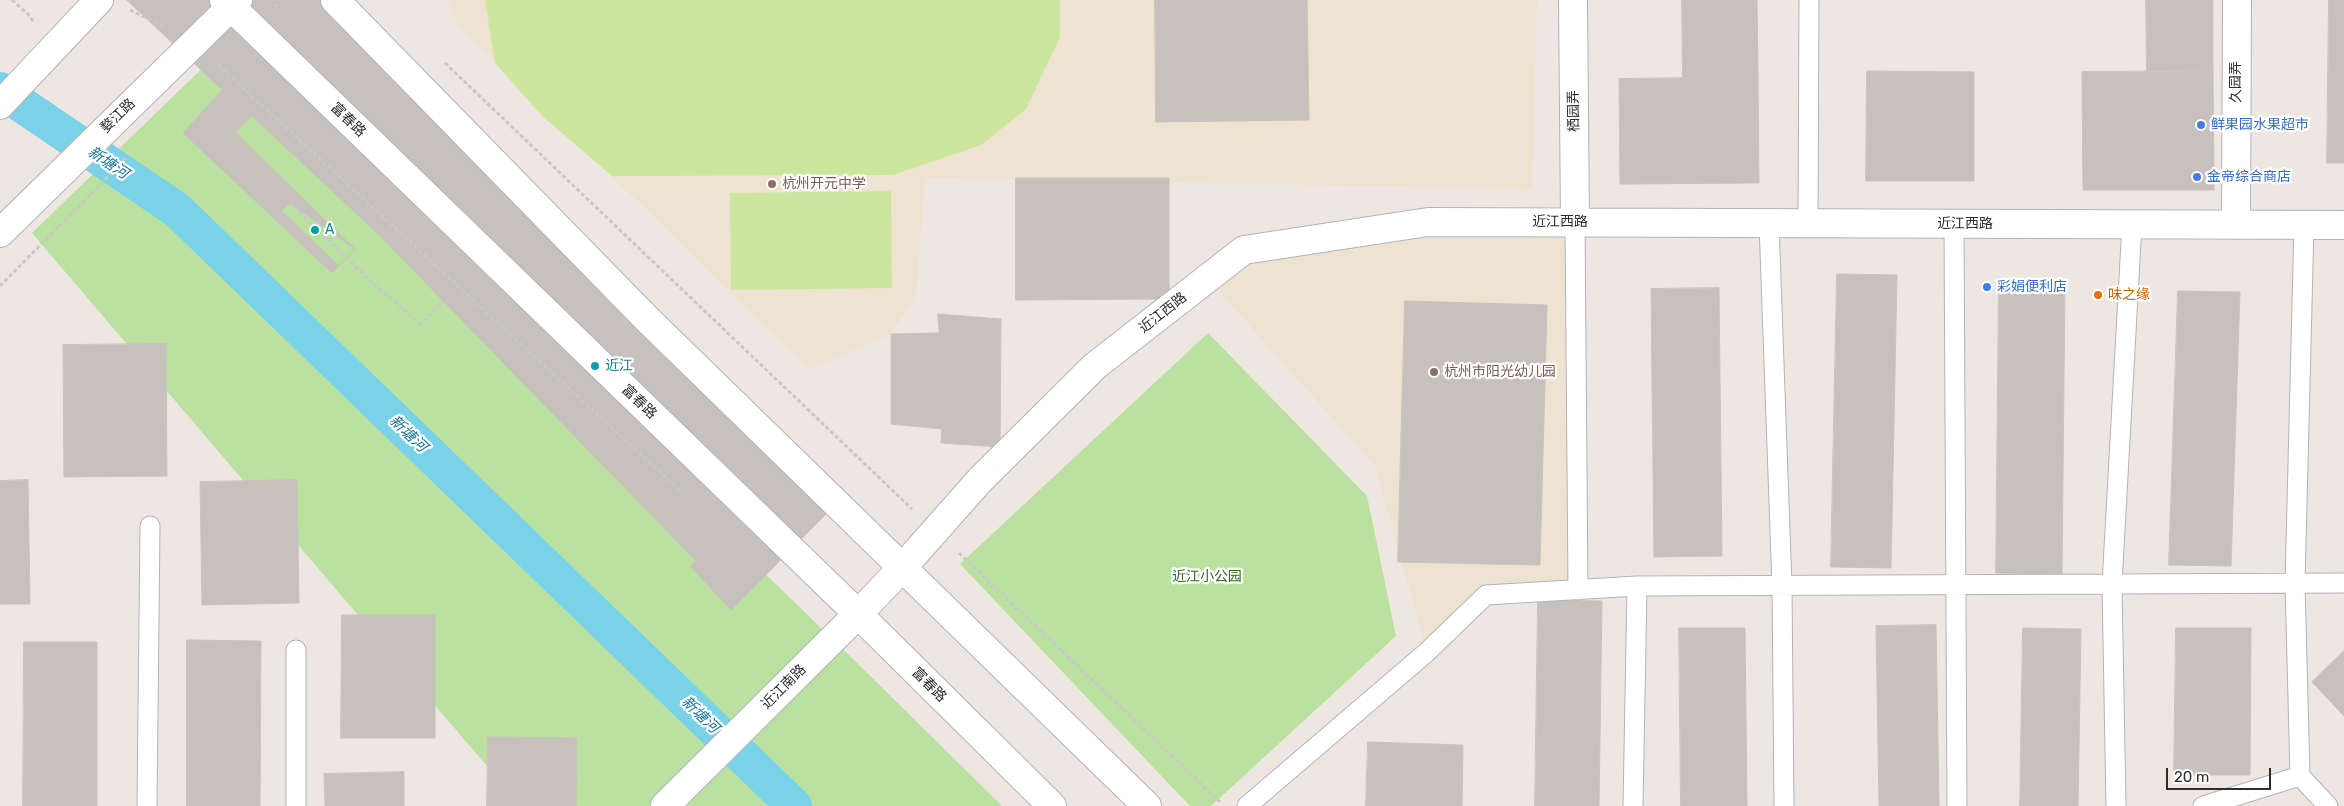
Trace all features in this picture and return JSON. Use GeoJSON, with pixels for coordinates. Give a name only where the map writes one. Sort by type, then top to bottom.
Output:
{"type":"FeatureCollection","features":[{"type":"Feature","properties":{"kind":"street"},"geometry":{"type":"LineString","coordinates":[[0,105],[40,66],[99,0]]}},
{"type":"Feature","properties":{"kind":"street"},"geometry":{"type":"LineString","coordinates":[[335,0],[646,319],[1147,806]]}},
{"type":"Feature","properties":{"kind":"street","name":"栖园弄"},"geometry":{"type":"LineString","coordinates":[[1573,0],[1575,222]]}},
{"type":"Feature","properties":{"kind":"street","name":"久园弄"},"geometry":{"type":"LineString","coordinates":[[2236,0],[2236,225]]}},
{"type":"Feature","properties":{"kind":"street","name":"婺江路"},"geometry":{"type":"LineString","coordinates":[[0,233],[116,117],[194,43],[231,2]]}},
{"type":"Feature","properties":{"kind":"street","name":"富春路"},"geometry":{"type":"LineString","coordinates":[[231,2],[1052,806]]}},
{"type":"Feature","properties":{"kind":"street","name":"近江西路"},"geometry":{"type":"LineString","coordinates":[[903,567],[980,480],[1095,366],[1244,250],[1428,222],[2344,225]]}},
{"type":"Feature","properties":{"kind":"street","name":"近江南路"},"geometry":{"type":"LineString","coordinates":[[665,806],[903,567]]}},
{"type":"Feature","properties":{"kind":"lane"},"geometry":{"type":"LineString","coordinates":[[1808,223],[1809,0]]}},
{"type":"Feature","properties":{"kind":"lane"},"geometry":{"type":"LineString","coordinates":[[1575,222],[1578,590]]}},
{"type":"Feature","properties":{"kind":"lane"},"geometry":{"type":"LineString","coordinates":[[1769,223],[1782,586],[1784,806]]}},
{"type":"Feature","properties":{"kind":"lane"},"geometry":{"type":"LineString","coordinates":[[1954,224],[1957,806]]}},
{"type":"Feature","properties":{"kind":"lane"},"geometry":{"type":"LineString","coordinates":[[2116,806],[2112,584],[2132,224]]}},
{"type":"Feature","properties":{"kind":"lane"},"geometry":{"type":"LineString","coordinates":[[2304,225],[2295,583],[2300,776],[2328,806]]}},
{"type":"Feature","properties":{"kind":"lane"},"geometry":{"type":"LineString","coordinates":[[147,806],[150,526]]}},
{"type":"Feature","properties":{"kind":"lane"},"geometry":{"type":"LineString","coordinates":[[1247,806],[1427,652],[1486,595],[1636,586],[2344,583]]}},
{"type":"Feature","properties":{"kind":"lane"},"geometry":{"type":"LineString","coordinates":[[1633,806],[1636,586]]}},
{"type":"Feature","properties":{"kind":"lane"},"geometry":{"type":"LineString","coordinates":[[296,650],[296,806]]}},
{"type":"Feature","properties":{"kind":"lane"},"geometry":{"type":"LineString","coordinates":[[2203,806],[2300,776]]}},
{"type":"Feature","properties":{"kind":"path"},"geometry":{"type":"LineString","coordinates":[[128,9],[194,43],[688,498]]}},
{"type":"Feature","properties":{"kind":"path"},"geometry":{"type":"LineString","coordinates":[[441,59],[1224,806]]}},
{"type":"Feature","properties":{"kind":"path"},"geometry":{"type":"LineString","coordinates":[[0,286],[133,151]]}},
{"type":"Feature","properties":{"kind":"path"},"geometry":{"type":"LineString","coordinates":[[290,203],[375,285],[420,324],[444,301]]}},
{"type":"Feature","properties":{"kind":"shaded area","name":"杭州开元中学"},"geometry":{"type":"Polygon","coordinates":[[[447,0],[1537,0],[1532,189],[925,178],[916,295],[891,334],[809,369],[459,27],[447,0]]]}},
{"type":"Feature","properties":{"kind":"shaded area","name":"杭州市阳光幼儿园"},"geometry":{"type":"Polygon","coordinates":[[[1575,222],[1578,590],[1486,595],[1427,652],[1375,466],[1208,279],[1244,250],[1575,222]]]}},
{"type":"Feature","properties":{"kind":"green space"},"geometry":{"type":"Polygon","coordinates":[[[485,0],[1060,0],[1060,37],[1026,109],[981,145],[893,175],[612,176],[541,115],[495,63],[485,0]]]}},
{"type":"Feature","properties":{"kind":"green space"},"geometry":{"type":"Polygon","coordinates":[[[223,48],[849,655],[1002,806],[521,806],[32,233],[223,48]]]}},
{"type":"Feature","properties":{"kind":"green space"},"geometry":{"type":"Polygon","coordinates":[[[891,191],[892,288],[731,290],[730,193],[891,191]]]}},
{"type":"Feature","properties":{"kind":"green space","name":"近江小公园"},"geometry":{"type":"Polygon","coordinates":[[[1208,333],[1367,496],[1396,636],[1211,806],[1190,806],[960,564],[1208,333]]]}},
{"type":"Feature","properties":{"kind":"building","name":"近江"},"geometry":{"type":"Polygon","coordinates":[[[127,0],[321,0],[779,464],[832,508],[731,610],[690,566],[696,561],[378,234],[252,116],[235,132],[355,249],[332,273],[183,133],[222,90],[127,0]]]}},
{"type":"Feature","properties":{"kind":"building"},"geometry":{"type":"Polygon","coordinates":[[[1155,0],[1307,0],[1309,120],[1156,122],[1155,0]]]}},
{"type":"Feature","properties":{"kind":"building"},"geometry":{"type":"Polygon","coordinates":[[[1682,0],[1757,0],[1758,77],[1683,78],[1682,0]]]}},
{"type":"Feature","properties":{"kind":"building"},"geometry":{"type":"Polygon","coordinates":[[[2146,0],[2213,0],[2213,71],[2147,71],[2146,0]]]}},
{"type":"Feature","properties":{"kind":"building"},"geometry":{"type":"Polygon","coordinates":[[[2329,0],[2344,0],[2344,163],[2327,163],[2329,0]]]}},
{"type":"Feature","properties":{"kind":"building"},"geometry":{"type":"Polygon","coordinates":[[[1867,71],[1974,72],[1974,181],[1866,181],[1867,71]]]}},
{"type":"Feature","properties":{"kind":"building"},"geometry":{"type":"Polygon","coordinates":[[[2213,71],[2214,190],[2083,190],[2082,72],[2213,71]]]}},
{"type":"Feature","properties":{"kind":"building"},"geometry":{"type":"Polygon","coordinates":[[[1758,77],[1759,183],[1620,184],[1619,79],[1758,77]]]}},
{"type":"Feature","properties":{"kind":"building"},"geometry":{"type":"Polygon","coordinates":[[[1016,178],[1169,178],[1169,299],[1016,300],[1016,178]]]}},
{"type":"Feature","properties":{"kind":"building","name":"A"},"geometry":{"type":"Polygon","coordinates":[[[290,203],[355,249],[339,266],[282,211],[290,203]]]}},
{"type":"Feature","properties":{"kind":"building"},"geometry":{"type":"Polygon","coordinates":[[[1837,274],[1897,275],[1891,568],[1831,567],[1837,274]]]}},
{"type":"Feature","properties":{"kind":"building"},"geometry":{"type":"Polygon","coordinates":[[[1999,280],[2065,280],[2062,574],[1996,573],[1999,280]]]}},
{"type":"Feature","properties":{"kind":"building"},"geometry":{"type":"Polygon","coordinates":[[[1719,288],[1722,556],[1654,557],[1651,289],[1719,288]]]}},
{"type":"Feature","properties":{"kind":"building"},"geometry":{"type":"Polygon","coordinates":[[[2178,291],[2240,292],[2231,566],[2169,565],[2178,291]]]}},
{"type":"Feature","properties":{"kind":"building"},"geometry":{"type":"Polygon","coordinates":[[[1405,301],[1547,305],[1540,565],[1398,562],[1405,301]]]}},
{"type":"Feature","properties":{"kind":"building"},"geometry":{"type":"Polygon","coordinates":[[[938,314],[1001,319],[1000,447],[941,443],[942,429],[891,424],[891,334],[939,333],[938,314]]]}},
{"type":"Feature","properties":{"kind":"building"},"geometry":{"type":"Polygon","coordinates":[[[166,344],[167,476],[64,477],[63,345],[166,344]]]}},
{"type":"Feature","properties":{"kind":"building"},"geometry":{"type":"Polygon","coordinates":[[[28,480],[30,604],[0,604],[0,481],[28,480]]]}},
{"type":"Feature","properties":{"kind":"building"},"geometry":{"type":"Polygon","coordinates":[[[297,480],[299,603],[202,605],[200,482],[297,480]]]}},
{"type":"Feature","properties":{"kind":"building"},"geometry":{"type":"Polygon","coordinates":[[[1538,600],[1602,601],[1599,806],[1535,806],[1538,600]]]}},
{"type":"Feature","properties":{"kind":"building"},"geometry":{"type":"Polygon","coordinates":[[[342,615],[435,615],[435,738],[341,738],[342,615]]]}},
{"type":"Feature","properties":{"kind":"building"},"geometry":{"type":"Polygon","coordinates":[[[1936,625],[1939,806],[1879,806],[1876,626],[1936,625]]]}},
{"type":"Feature","properties":{"kind":"building"},"geometry":{"type":"Polygon","coordinates":[[[1679,628],[1745,628],[1747,806],[1681,806],[1679,628]]]}},
{"type":"Feature","properties":{"kind":"building"},"geometry":{"type":"Polygon","coordinates":[[[2023,628],[2081,629],[2078,806],[2020,806],[2023,628]]]}},
{"type":"Feature","properties":{"kind":"building"},"geometry":{"type":"Polygon","coordinates":[[[2176,628],[2251,628],[2250,775],[2174,775],[2176,628]]]}},
{"type":"Feature","properties":{"kind":"building"},"geometry":{"type":"Polygon","coordinates":[[[187,640],[261,641],[260,806],[187,806],[187,640]]]}},
{"type":"Feature","properties":{"kind":"building"},"geometry":{"type":"Polygon","coordinates":[[[24,642],[97,642],[97,806],[23,806],[24,642]]]}},
{"type":"Feature","properties":{"kind":"building"},"geometry":{"type":"Polygon","coordinates":[[[2344,651],[2344,716],[2312,682],[2344,651]]]}},
{"type":"Feature","properties":{"kind":"building"},"geometry":{"type":"Polygon","coordinates":[[[488,737],[577,738],[576,806],[487,806],[488,737]]]}},
{"type":"Feature","properties":{"kind":"building"},"geometry":{"type":"Polygon","coordinates":[[[1368,742],[1463,745],[1462,806],[1366,806],[1368,742]]]}},
{"type":"Feature","properties":{"kind":"building"},"geometry":{"type":"Polygon","coordinates":[[[404,772],[404,806],[325,806],[324,774],[404,772]]]}},
{"type":"Feature","properties":{"kind":"waterway","name":"新塘河"},"geometry":{"type":"LineString","coordinates":[[0,90],[177,210],[794,806]]}},
{"type":"Feature","properties":{"kind":"place","name":"鲜果园水果超市"},"geometry":{"type":"Point","coordinates":[2201,125]}},
{"type":"Feature","properties":{"kind":"place","name":"金帝综合商店"},"geometry":{"type":"Point","coordinates":[2197,177]}},
{"type":"Feature","properties":{"kind":"place","name":"杭州开元中学"},"geometry":{"type":"Point","coordinates":[772,184]}},
{"type":"Feature","properties":{"kind":"place","name":"A"},"geometry":{"type":"Point","coordinates":[315,230]}},
{"type":"Feature","properties":{"kind":"place","name":"彩娟便利店"},"geometry":{"type":"Point","coordinates":[1987,287]}},
{"type":"Feature","properties":{"kind":"place","name":"味之缘"},"geometry":{"type":"Point","coordinates":[2098,295]}},
{"type":"Feature","properties":{"kind":"place","name":"近江"},"geometry":{"type":"Point","coordinates":[595,366]}},
{"type":"Feature","properties":{"kind":"place","name":"杭州市阳光幼儿园"},"geometry":{"type":"Point","coordinates":[1434,372]}}]}
